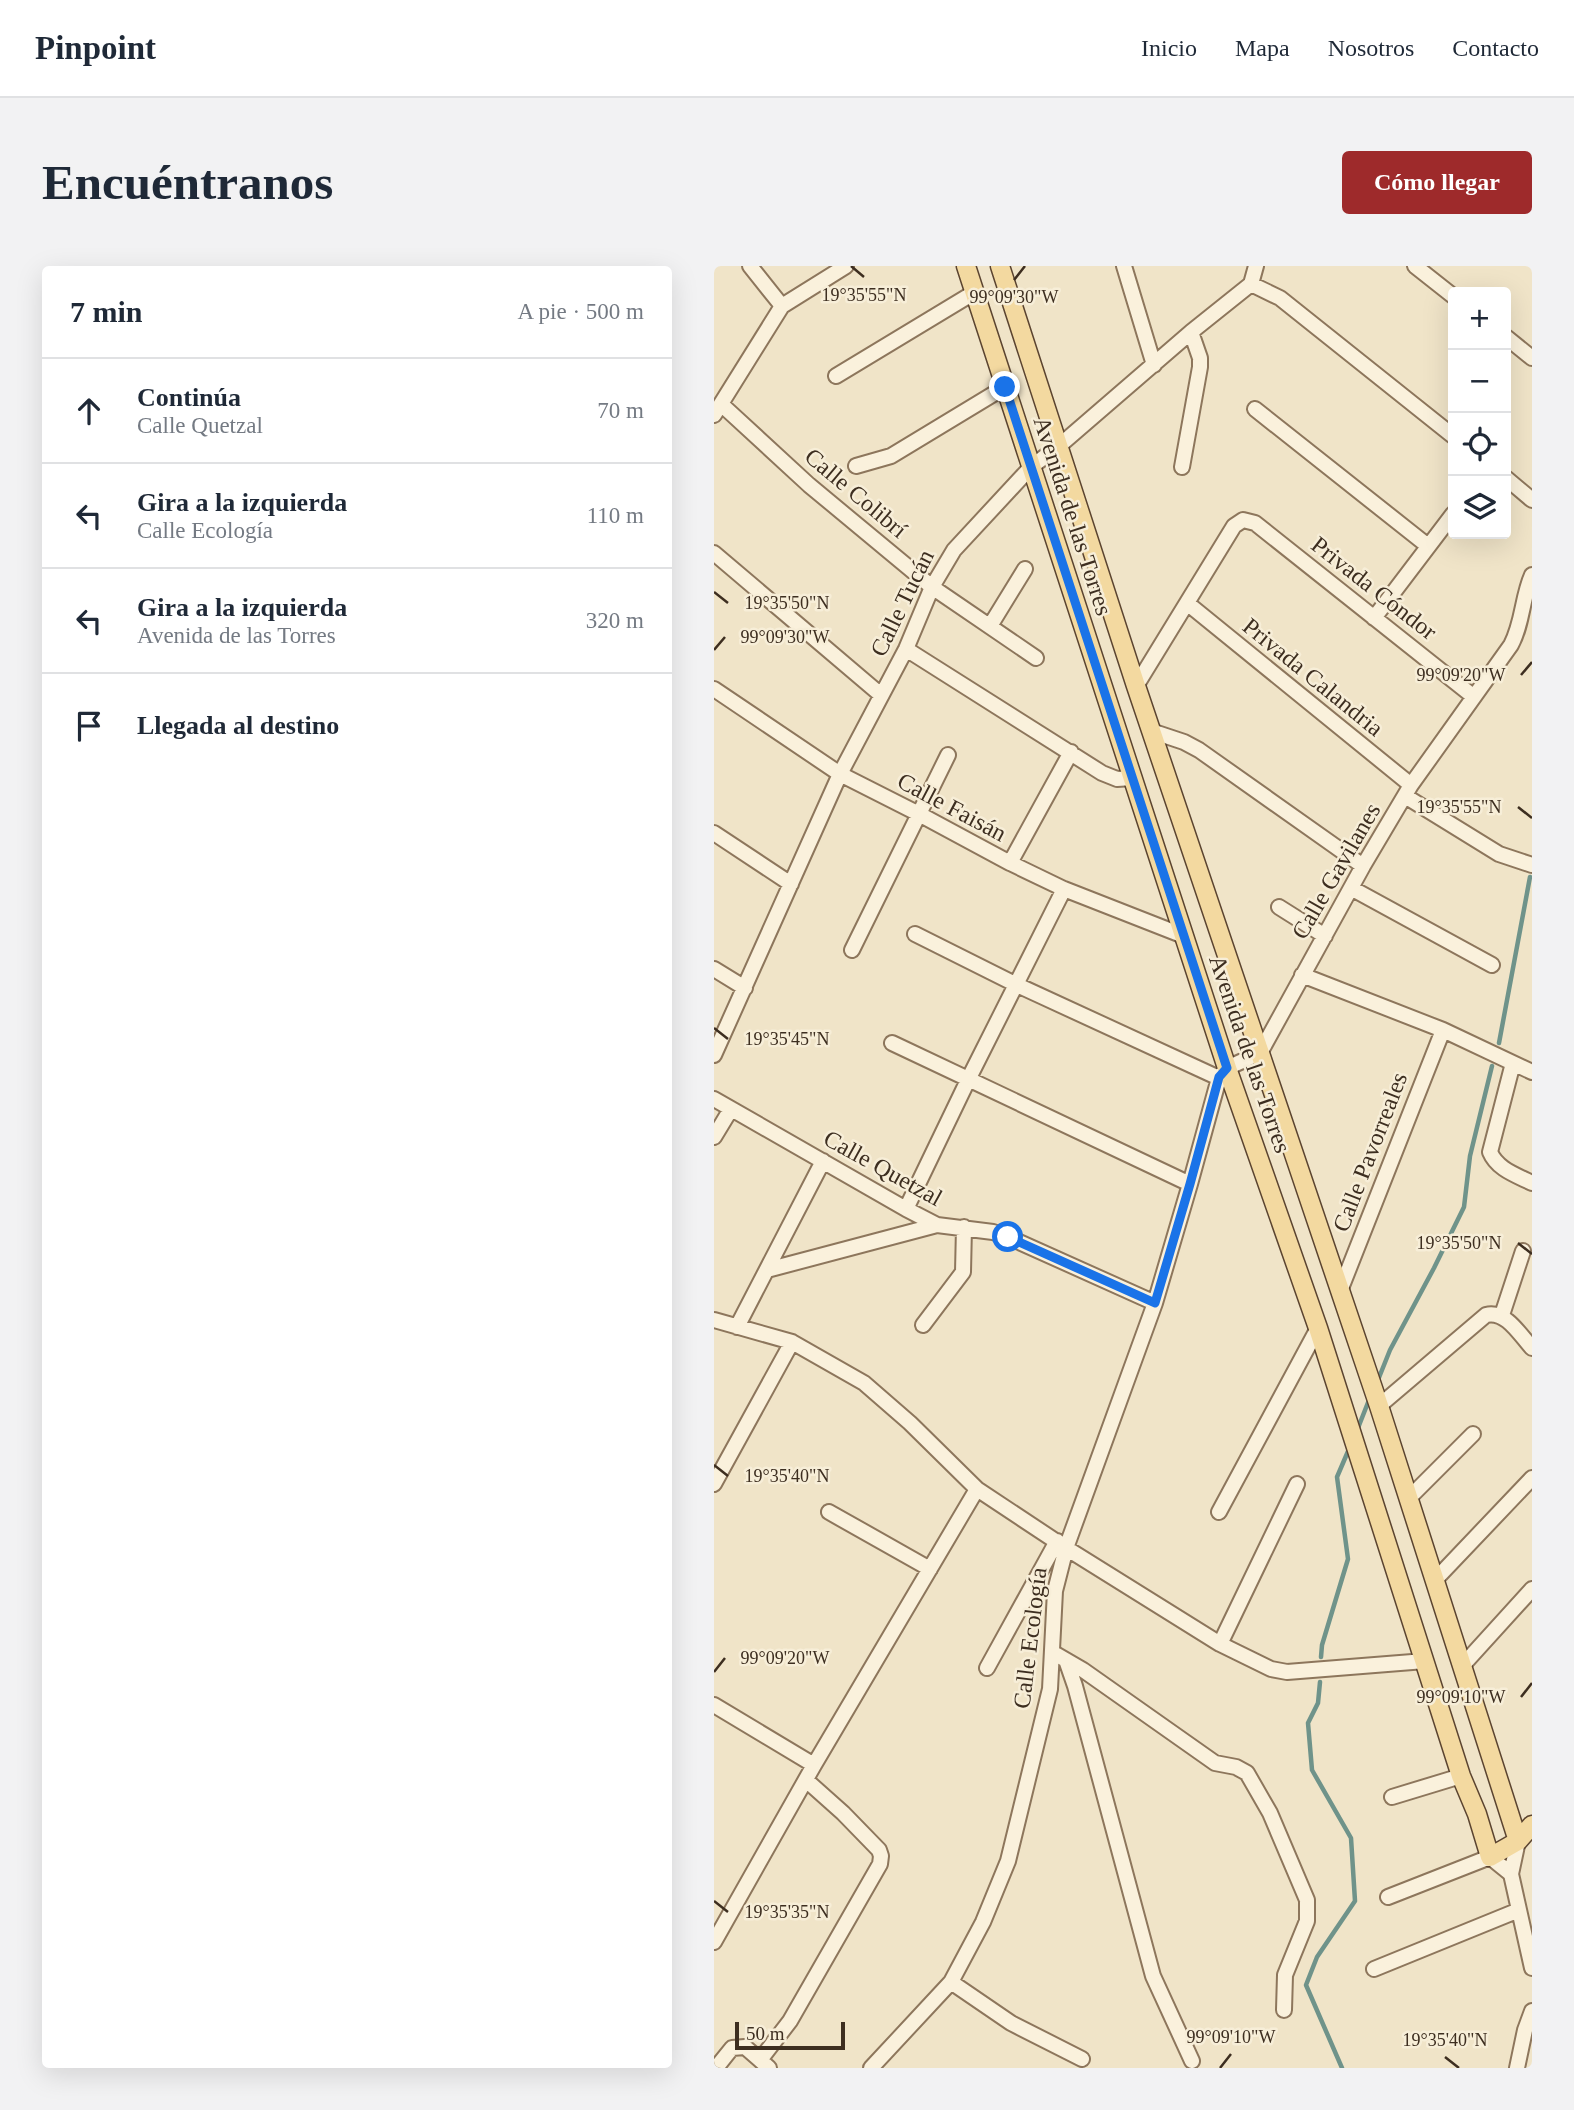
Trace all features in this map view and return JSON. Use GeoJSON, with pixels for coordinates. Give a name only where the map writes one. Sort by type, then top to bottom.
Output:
{"type":"FeatureCollection","features":[{"type":"Feature","properties":{"kind":"main road","name":"Avenida de las Torres"},"geometry":{"type":"LineString","coordinates":[[966,266],[1184,936],[1223,1073],[1318,1328],[1461,1776],[1477,1814],[1490,1857]]}},
{"type":"Feature","properties":{"kind":"main road","name":"Avenida de las Torres"},"geometry":{"type":"LineString","coordinates":[[1000,266],[1136,686],[1409,1497],[1518,1841]]}},
{"type":"Feature","properties":{"kind":"main road"},"geometry":{"type":"LineString","coordinates":[[1490,1857],[1518,1841],[1532,1825]]}},
{"type":"Feature","properties":{"kind":"street"},"geometry":{"type":"LineString","coordinates":[[750,266],[782,306]]}},
{"type":"Feature","properties":{"kind":"street"},"geometry":{"type":"LineString","coordinates":[[717,409],[782,306],[846,266]]}},
{"type":"Feature","properties":{"kind":"street"},"geometry":{"type":"LineString","coordinates":[[1124,266],[1154,365]]}},
{"type":"Feature","properties":{"kind":"street"},"geometry":{"type":"LineString","coordinates":[[1256,266],[1251,284],[1280,298],[1448,432]]}},
{"type":"Feature","properties":{"kind":"street"},"geometry":{"type":"LineString","coordinates":[[1415,266],[1448,292]]}},
{"type":"Feature","properties":{"kind":"street","name":"Calle Tucán"},"geometry":{"type":"LineString","coordinates":[[714,1055],[840,774],[906,649],[932,587],[954,550],[1031,467],[1251,284]]}},
{"type":"Feature","properties":{"kind":"street"},"geometry":{"type":"LineString","coordinates":[[836,376],[975,292]]}},
{"type":"Feature","properties":{"kind":"street"},"geometry":{"type":"LineString","coordinates":[[1182,467],[1200,367],[1200,358],[1191,332]]}},
{"type":"Feature","properties":{"kind":"street"},"geometry":{"type":"LineString","coordinates":[[1511,341],[1532,358]]}},
{"type":"Feature","properties":{"kind":"street"},"geometry":{"type":"LineString","coordinates":[[856,466],[891,456],[1005,387]]}},
{"type":"Feature","properties":{"kind":"street","name":"Calle Colibrí"},"geometry":{"type":"LineString","coordinates":[[717,409],[932,587],[1036,657]]}},
{"type":"Feature","properties":{"kind":"street"},"geometry":{"type":"LineString","coordinates":[[1255,409],[1427,546]]}},
{"type":"Feature","properties":{"kind":"street"},"geometry":{"type":"LineString","coordinates":[[1511,482],[1532,500]]}},
{"type":"Feature","properties":{"kind":"street","name":"Privada Cóndor"},"geometry":{"type":"LineString","coordinates":[[1187,603],[1234,526],[1242,520],[1255,523],[1474,697]]}},
{"type":"Feature","properties":{"kind":"street"},"geometry":{"type":"LineString","coordinates":[[1374,618],[1448,520]]}},
{"type":"Feature","properties":{"kind":"street"},"geometry":{"type":"LineString","coordinates":[[714,552],[881,695]]}},
{"type":"Feature","properties":{"kind":"street"},"geometry":{"type":"LineString","coordinates":[[990,626],[1025,569]]}},
{"type":"Feature","properties":{"kind":"street","name":"Calle Gavilanes"},"geometry":{"type":"LineString","coordinates":[[1260,1053],[1363,866],[1408,791],[1511,645],[1518,632],[1532,575]]}},
{"type":"Feature","properties":{"kind":"street"},"geometry":{"type":"LineString","coordinates":[[1136,686],[1187,603]]}},
{"type":"Feature","properties":{"kind":"street","name":"Privada Calandria"},"geometry":{"type":"LineString","coordinates":[[1187,603],[1408,791],[1499,854],[1532,865]]}},
{"type":"Feature","properties":{"kind":"street"},"geometry":{"type":"LineString","coordinates":[[906,649],[1102,773],[1117,779],[1132,778]]}},
{"type":"Feature","properties":{"kind":"street","name":"Calle Faisán"},"geometry":{"type":"LineString","coordinates":[[714,689],[840,774],[1064,889],[1184,936]]}},
{"type":"Feature","properties":{"kind":"street"},"geometry":{"type":"LineString","coordinates":[[1151,731],[1199,750],[1363,866]]}},
{"type":"Feature","properties":{"kind":"street"},"geometry":{"type":"LineString","coordinates":[[1010,863],[1072,752]]}},
{"type":"Feature","properties":{"kind":"street"},"geometry":{"type":"LineString","coordinates":[[852,950],[948,755]]}},
{"type":"Feature","properties":{"kind":"street"},"geometry":{"type":"LineString","coordinates":[[714,833],[790,884]]}},
{"type":"Feature","properties":{"kind":"street"},"geometry":{"type":"LineString","coordinates":[[1351,888],[1492,965]]}},
{"type":"Feature","properties":{"kind":"street"},"geometry":{"type":"LineString","coordinates":[[906,1209],[1064,889]]}},
{"type":"Feature","properties":{"kind":"street"},"geometry":{"type":"LineString","coordinates":[[1279,907],[1325,936]]}},
{"type":"Feature","properties":{"kind":"street"},"geometry":{"type":"LineString","coordinates":[[915,934],[1015,984],[1223,1073],[1260,1053]]}},
{"type":"Feature","properties":{"kind":"street"},"geometry":{"type":"LineString","coordinates":[[714,969],[745,988]]}},
{"type":"Feature","properties":{"kind":"street"},"geometry":{"type":"LineString","coordinates":[[1302,975],[1443,1030],[1532,1072]]}},
{"type":"Feature","properties":{"kind":"street","name":"Calle Pavorreales"},"geometry":{"type":"LineString","coordinates":[[1340,1291],[1443,1030]]}},
{"type":"Feature","properties":{"kind":"street"},"geometry":{"type":"LineString","coordinates":[[892,1043],[1190,1184]]}},
{"type":"Feature","properties":{"kind":"street"},"geometry":{"type":"LineString","coordinates":[[1513,1063],[1490,1152],[1501,1167],[1532,1183]]}},
{"type":"Feature","properties":{"kind":"street","name":"Calle Ecología"},"geometry":{"type":"LineString","coordinates":[[871,2068],[951,1982],[983,1922],[1008,1861],[1050,1689],[1055,1591],[1062,1545],[1155,1303],[1223,1073]]}},
{"type":"Feature","properties":{"kind":"street","name":"Calle Quetzal"},"geometry":{"type":"LineString","coordinates":[[714,1099],[937,1224],[993,1232],[1008,1237],[1155,1303]]}},
{"type":"Feature","properties":{"kind":"street"},"geometry":{"type":"LineString","coordinates":[[714,1137],[731,1109]]}},
{"type":"Feature","properties":{"kind":"street"},"geometry":{"type":"LineString","coordinates":[[737,1326],[824,1161]]}},
{"type":"Feature","properties":{"kind":"street"},"geometry":{"type":"LineString","coordinates":[[767,1270],[937,1224]]}},
{"type":"Feature","properties":{"kind":"street"},"geometry":{"type":"LineString","coordinates":[[923,1325],[963,1272],[964,1227]]}},
{"type":"Feature","properties":{"kind":"street"},"geometry":{"type":"LineString","coordinates":[[1497,1314],[1523,1251]]}},
{"type":"Feature","properties":{"kind":"street"},"geometry":{"type":"LineString","coordinates":[[1379,1406],[1486,1315],[1497,1314],[1532,1348]]}},
{"type":"Feature","properties":{"kind":"street"},"geometry":{"type":"LineString","coordinates":[[714,1320],[792,1342],[863,1383],[910,1423],[977,1489],[1220,1644],[1271,1669],[1287,1672],[1424,1661]]}},
{"type":"Feature","properties":{"kind":"street"},"geometry":{"type":"LineString","coordinates":[[1219,1512],[1318,1328]]}},
{"type":"Feature","properties":{"kind":"street"},"geometry":{"type":"LineString","coordinates":[[714,1484],[792,1342]]}},
{"type":"Feature","properties":{"kind":"street"},"geometry":{"type":"LineString","coordinates":[[1409,1497],[1473,1434]]}},
{"type":"Feature","properties":{"kind":"street"},"geometry":{"type":"LineString","coordinates":[[1435,1580],[1532,1478]]}},
{"type":"Feature","properties":{"kind":"street"},"geometry":{"type":"LineString","coordinates":[[1220,1644],[1297,1484]]}},
{"type":"Feature","properties":{"kind":"street"},"geometry":{"type":"LineString","coordinates":[[714,1942],[814,1765],[977,1489]]}},
{"type":"Feature","properties":{"kind":"street"},"geometry":{"type":"LineString","coordinates":[[829,1512],[930,1569]]}},
{"type":"Feature","properties":{"kind":"street"},"geometry":{"type":"LineString","coordinates":[[986,1668],[1062,1545]]}},
{"type":"Feature","properties":{"kind":"street"},"geometry":{"type":"LineString","coordinates":[[1463,1665],[1529,1598]]}},
{"type":"Feature","properties":{"kind":"street"},"geometry":{"type":"LineString","coordinates":[[1052,1652],[1215,1763],[1236,1767],[1247,1773],[1270,1813],[1307,1900],[1307,1921],[1285,1975],[1284,2010]]}},
{"type":"Feature","properties":{"kind":"street"},"geometry":{"type":"LineString","coordinates":[[1066,1660],[1153,1976],[1192,2061]]}},
{"type":"Feature","properties":{"kind":"street"},"geometry":{"type":"LineString","coordinates":[[714,1705],[814,1765]]}},
{"type":"Feature","properties":{"kind":"street"},"geometry":{"type":"LineString","coordinates":[[1392,1797],[1461,1776]]}},
{"type":"Feature","properties":{"kind":"street"},"geometry":{"type":"LineString","coordinates":[[716,2068],[732,2048],[745,2047],[765,2064],[880,1864],[879,1850],[806,1780]]}},
{"type":"Feature","properties":{"kind":"street"},"geometry":{"type":"LineString","coordinates":[[1518,1841],[1511,1874],[1532,1968]]}},
{"type":"Feature","properties":{"kind":"street"},"geometry":{"type":"LineString","coordinates":[[1388,1897],[1490,1857],[1511,1874]]}},
{"type":"Feature","properties":{"kind":"street"},"geometry":{"type":"LineString","coordinates":[[1374,1969],[1519,1910]]}},
{"type":"Feature","properties":{"kind":"street"},"geometry":{"type":"LineString","coordinates":[[951,1982],[1010,2023],[1082,2059]]}},
{"type":"Feature","properties":{"kind":"street"},"geometry":{"type":"LineString","coordinates":[[1517,2068],[1532,2011]]}},
{"type":"Feature","properties":{"kind":"waterway"},"geometry":{"type":"LineString","coordinates":[[1499,1043],[1530,877]]}},
{"type":"Feature","properties":{"kind":"waterway"},"geometry":{"type":"LineString","coordinates":[[1378,1380],[1390,1350],[1464,1207],[1470,1156],[1492,1066]]}},
{"type":"Feature","properties":{"kind":"waterway"},"geometry":{"type":"LineString","coordinates":[[1358,1428],[1369,1400]]}},
{"type":"Feature","properties":{"kind":"waterway"},"geometry":{"type":"LineString","coordinates":[[1321,1657],[1322,1645],[1348,1559],[1337,1477],[1349,1449]]}},
{"type":"Feature","properties":{"kind":"waterway"},"geometry":{"type":"LineString","coordinates":[[1320,1682],[1318,1703],[1308,1723],[1312,1770],[1351,1838],[1355,1901],[1317,1957],[1306,1985],[1342,2068]]}},
{"type":"Feature","properties":{"kind":"route"},"geometry":{"type":"LineString","coordinates":[[1005,387],[1227,1068],[1219,1077],[1155,1303],[1008,1237]]}}]}
